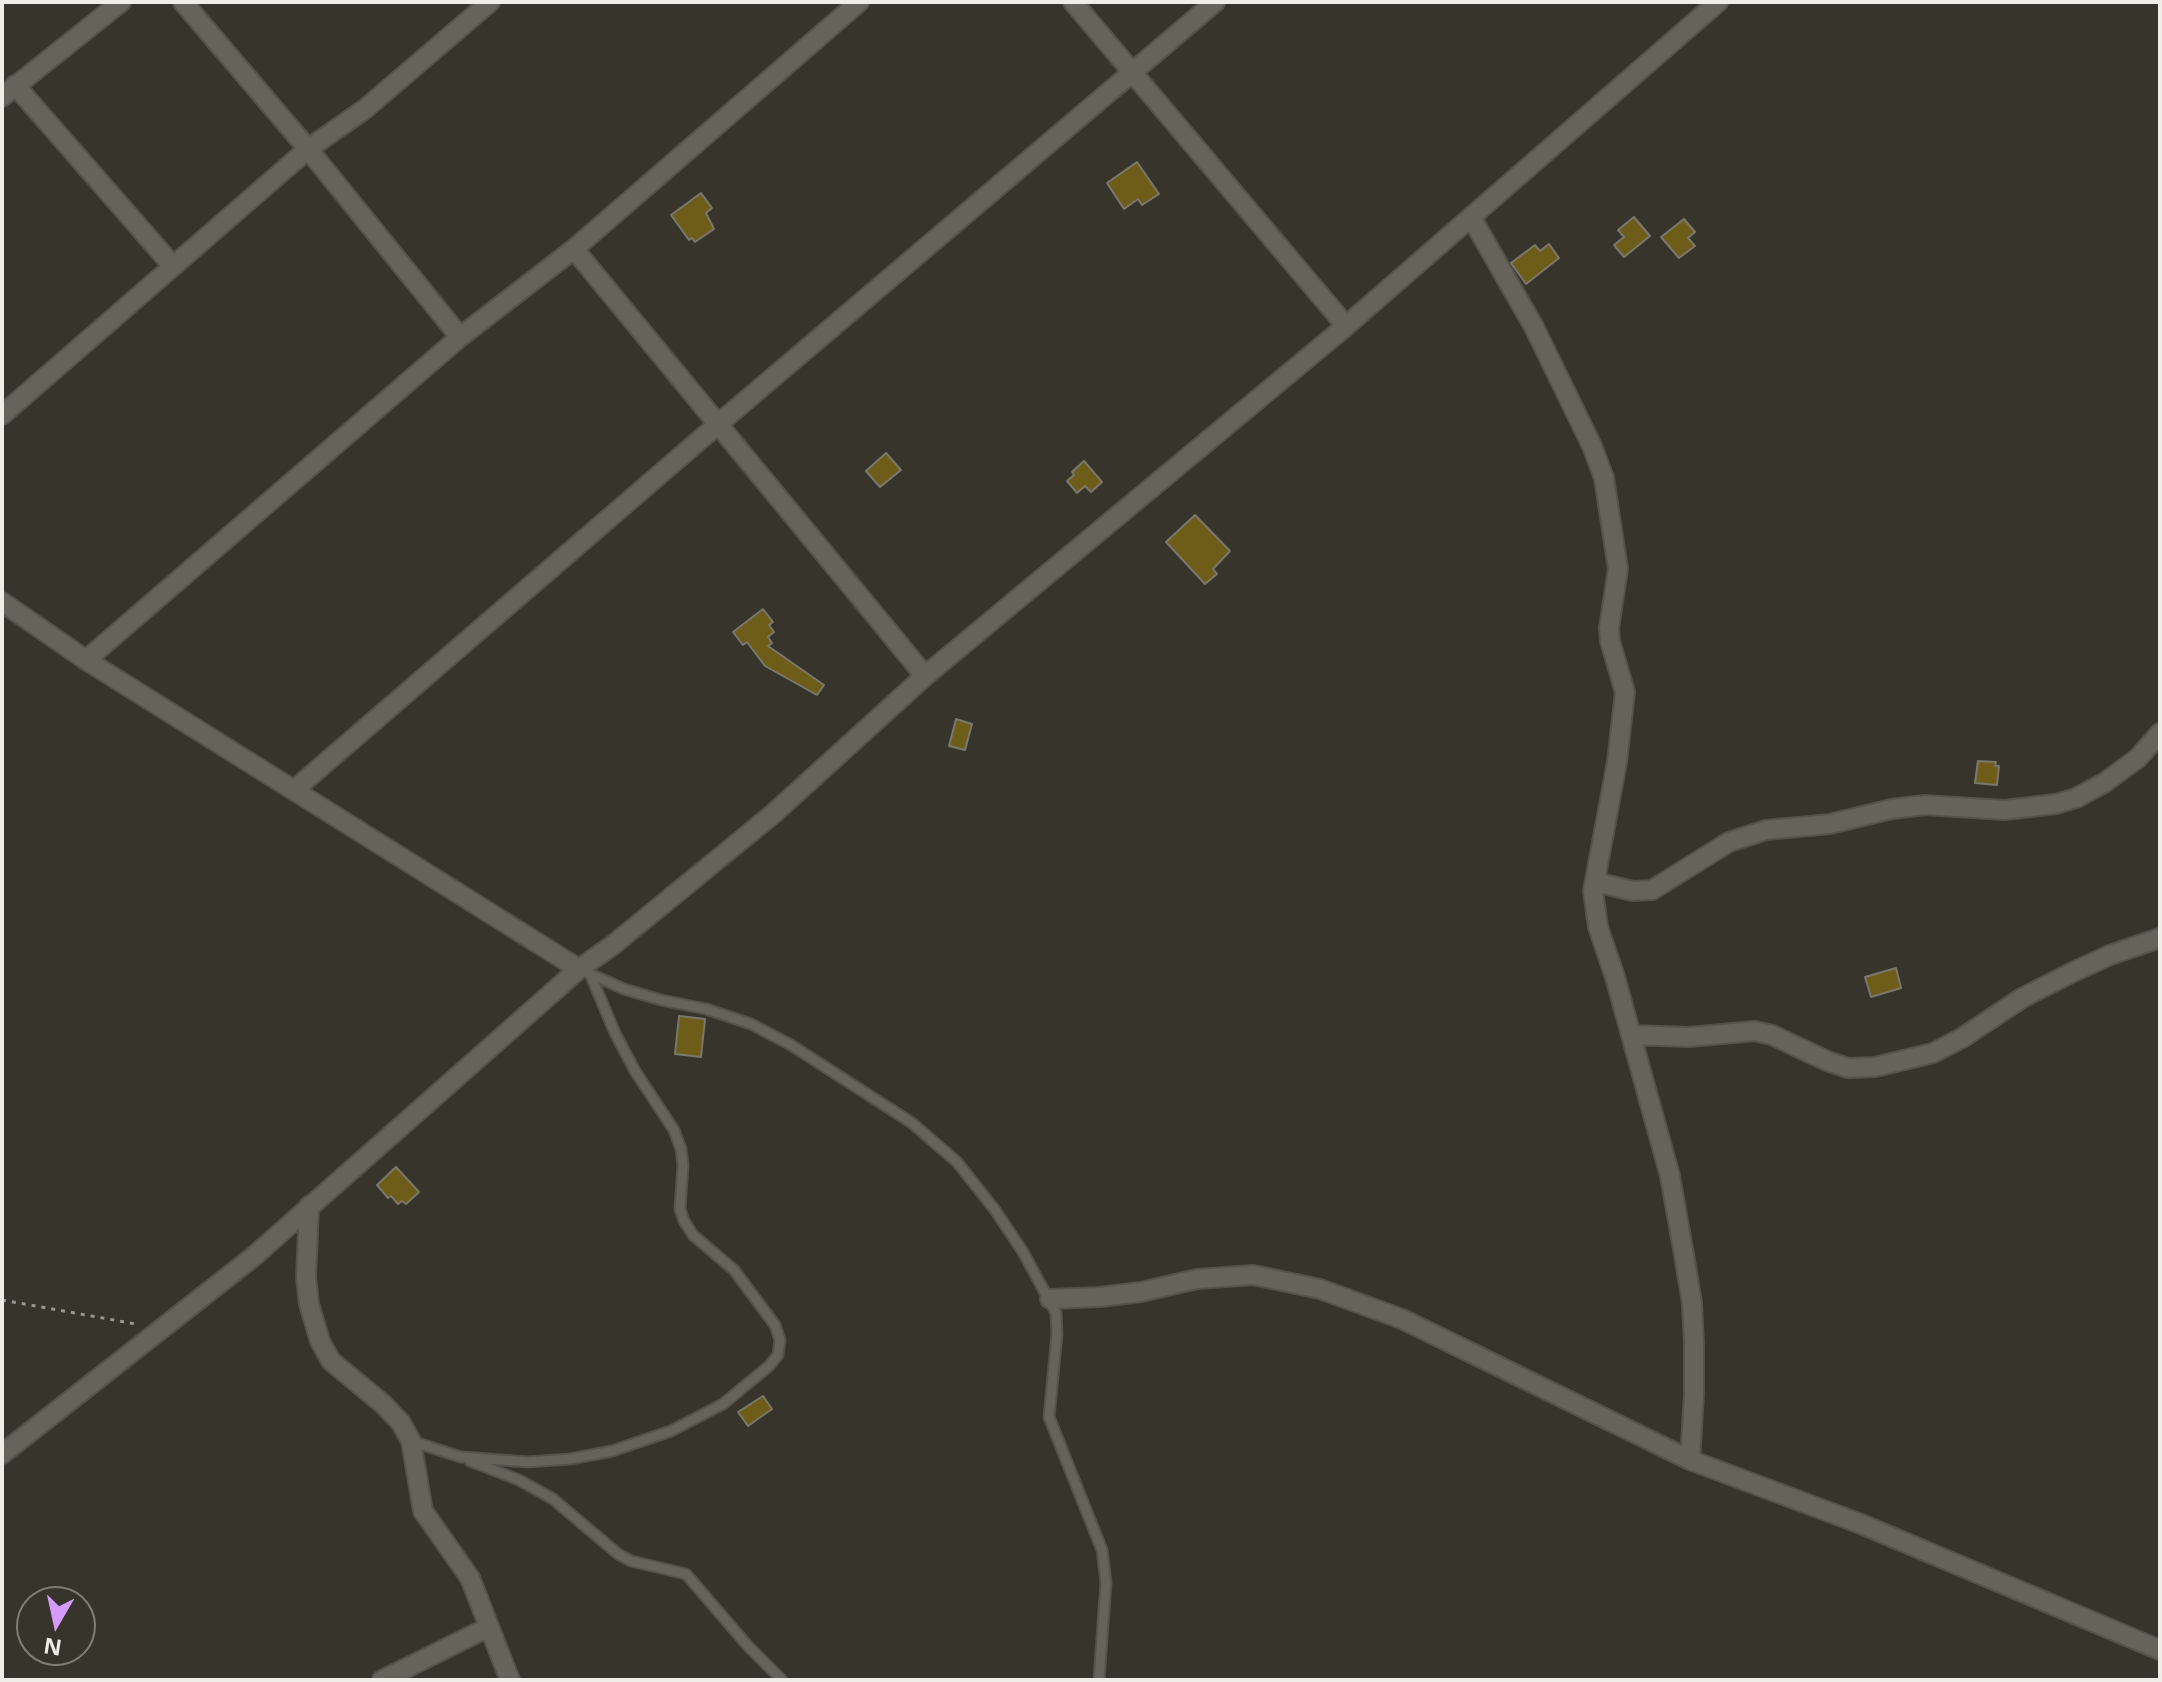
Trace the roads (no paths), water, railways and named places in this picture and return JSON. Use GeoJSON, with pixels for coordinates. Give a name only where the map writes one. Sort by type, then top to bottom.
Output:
{"type":"FeatureCollection","features":[{"type":"Feature","properties":{"kind":"street"},"geometry":{"type":"LineString","coordinates":[[121,2],[9,91],[172,265]]}},
{"type":"Feature","properties":{"kind":"street"},"geometry":{"type":"LineString","coordinates":[[183,2],[308,149],[460,337]]}},
{"type":"Feature","properties":{"kind":"street"},"geometry":{"type":"LineString","coordinates":[[2,415],[308,149],[365,109],[490,2]]}},
{"type":"Feature","properties":{"kind":"street"},"geometry":{"type":"LineString","coordinates":[[86,660],[460,337],[574,249],[859,2]]}},
{"type":"Feature","properties":{"kind":"street"},"geometry":{"type":"LineString","coordinates":[[1073,2],[1346,326]]}},
{"type":"Feature","properties":{"kind":"street"},"geometry":{"type":"LineString","coordinates":[[294,790],[1215,2]]}},
{"type":"Feature","properties":{"kind":"street"},"geometry":{"type":"LineString","coordinates":[[2,1454],[253,1257],[585,973],[613,945],[773,814],[925,676],[1346,326],[1718,2]]}},
{"type":"Feature","properties":{"kind":"street"},"geometry":{"type":"LineString","coordinates":[[1471,217],[1534,327],[1592,446],[1604,478],[1618,569],[1609,628],[1625,692],[1617,762],[1593,891],[1598,927],[1670,1176],[1692,1303],[1694,1394],[1690,1460]]}},
{"type":"Feature","properties":{"kind":"street"},"geometry":{"type":"LineString","coordinates":[[574,249],[925,676]]}},
{"type":"Feature","properties":{"kind":"street"},"geometry":{"type":"LineString","coordinates":[[2,602],[86,660],[585,973]]}},
{"type":"Feature","properties":{"kind":"street"},"geometry":{"type":"LineString","coordinates":[[1595,882],[1633,891],[1652,890],[1729,842],[1766,830],[1830,824],[1892,809],[1925,805],[2005,810],[2056,804],[2076,798],[2104,783],[2138,758],[2160,733]]}},
{"type":"Feature","properties":{"kind":"street"},"geometry":{"type":"LineString","coordinates":[[1631,1035],[1689,1037],[1755,1031],[1848,1068],[1889,1065],[1933,1053],[1962,1038],[2022,998],[2073,972],[2160,938]]}},
{"type":"Feature","properties":{"kind":"street"},"geometry":{"type":"LineString","coordinates":[[309,1206],[306,1278],[309,1304],[320,1341],[331,1361],[401,1423],[411,1441],[423,1511],[470,1578],[510,1680]]}},
{"type":"Feature","properties":{"kind":"street"},"geometry":{"type":"LineString","coordinates":[[1050,1299],[1100,1297],[1141,1292],[1197,1279],[1253,1275],[1320,1289],[1402,1319],[1690,1460],[1861,1524],[2160,1650]]}},
{"type":"Feature","properties":{"kind":"street"},"geometry":{"type":"LineString","coordinates":[[382,1680],[489,1627]]}},
{"type":"Feature","properties":{"kind":"lane"},"geometry":{"type":"LineString","coordinates":[[585,973],[661,1000],[706,1009],[751,1024],[791,1045],[912,1123],[957,1162],[995,1210],[1056,1313],[1057,1334],[1049,1417],[1102,1550],[1106,1582],[1099,1680]]}},
{"type":"Feature","properties":{"kind":"lane"},"geometry":{"type":"LineString","coordinates":[[461,1457],[528,1462],[570,1459],[612,1451],[671,1431],[723,1404],[778,1355],[780,1340],[775,1325],[734,1270],[693,1235],[684,1221],[680,1209],[683,1165],[678,1139],[635,1071],[585,973]]}},
{"type":"Feature","properties":{"kind":"lane"},"geometry":{"type":"LineString","coordinates":[[411,1441],[519,1480],[553,1499],[618,1554],[631,1561],[686,1574],[782,1680]]}}]}
